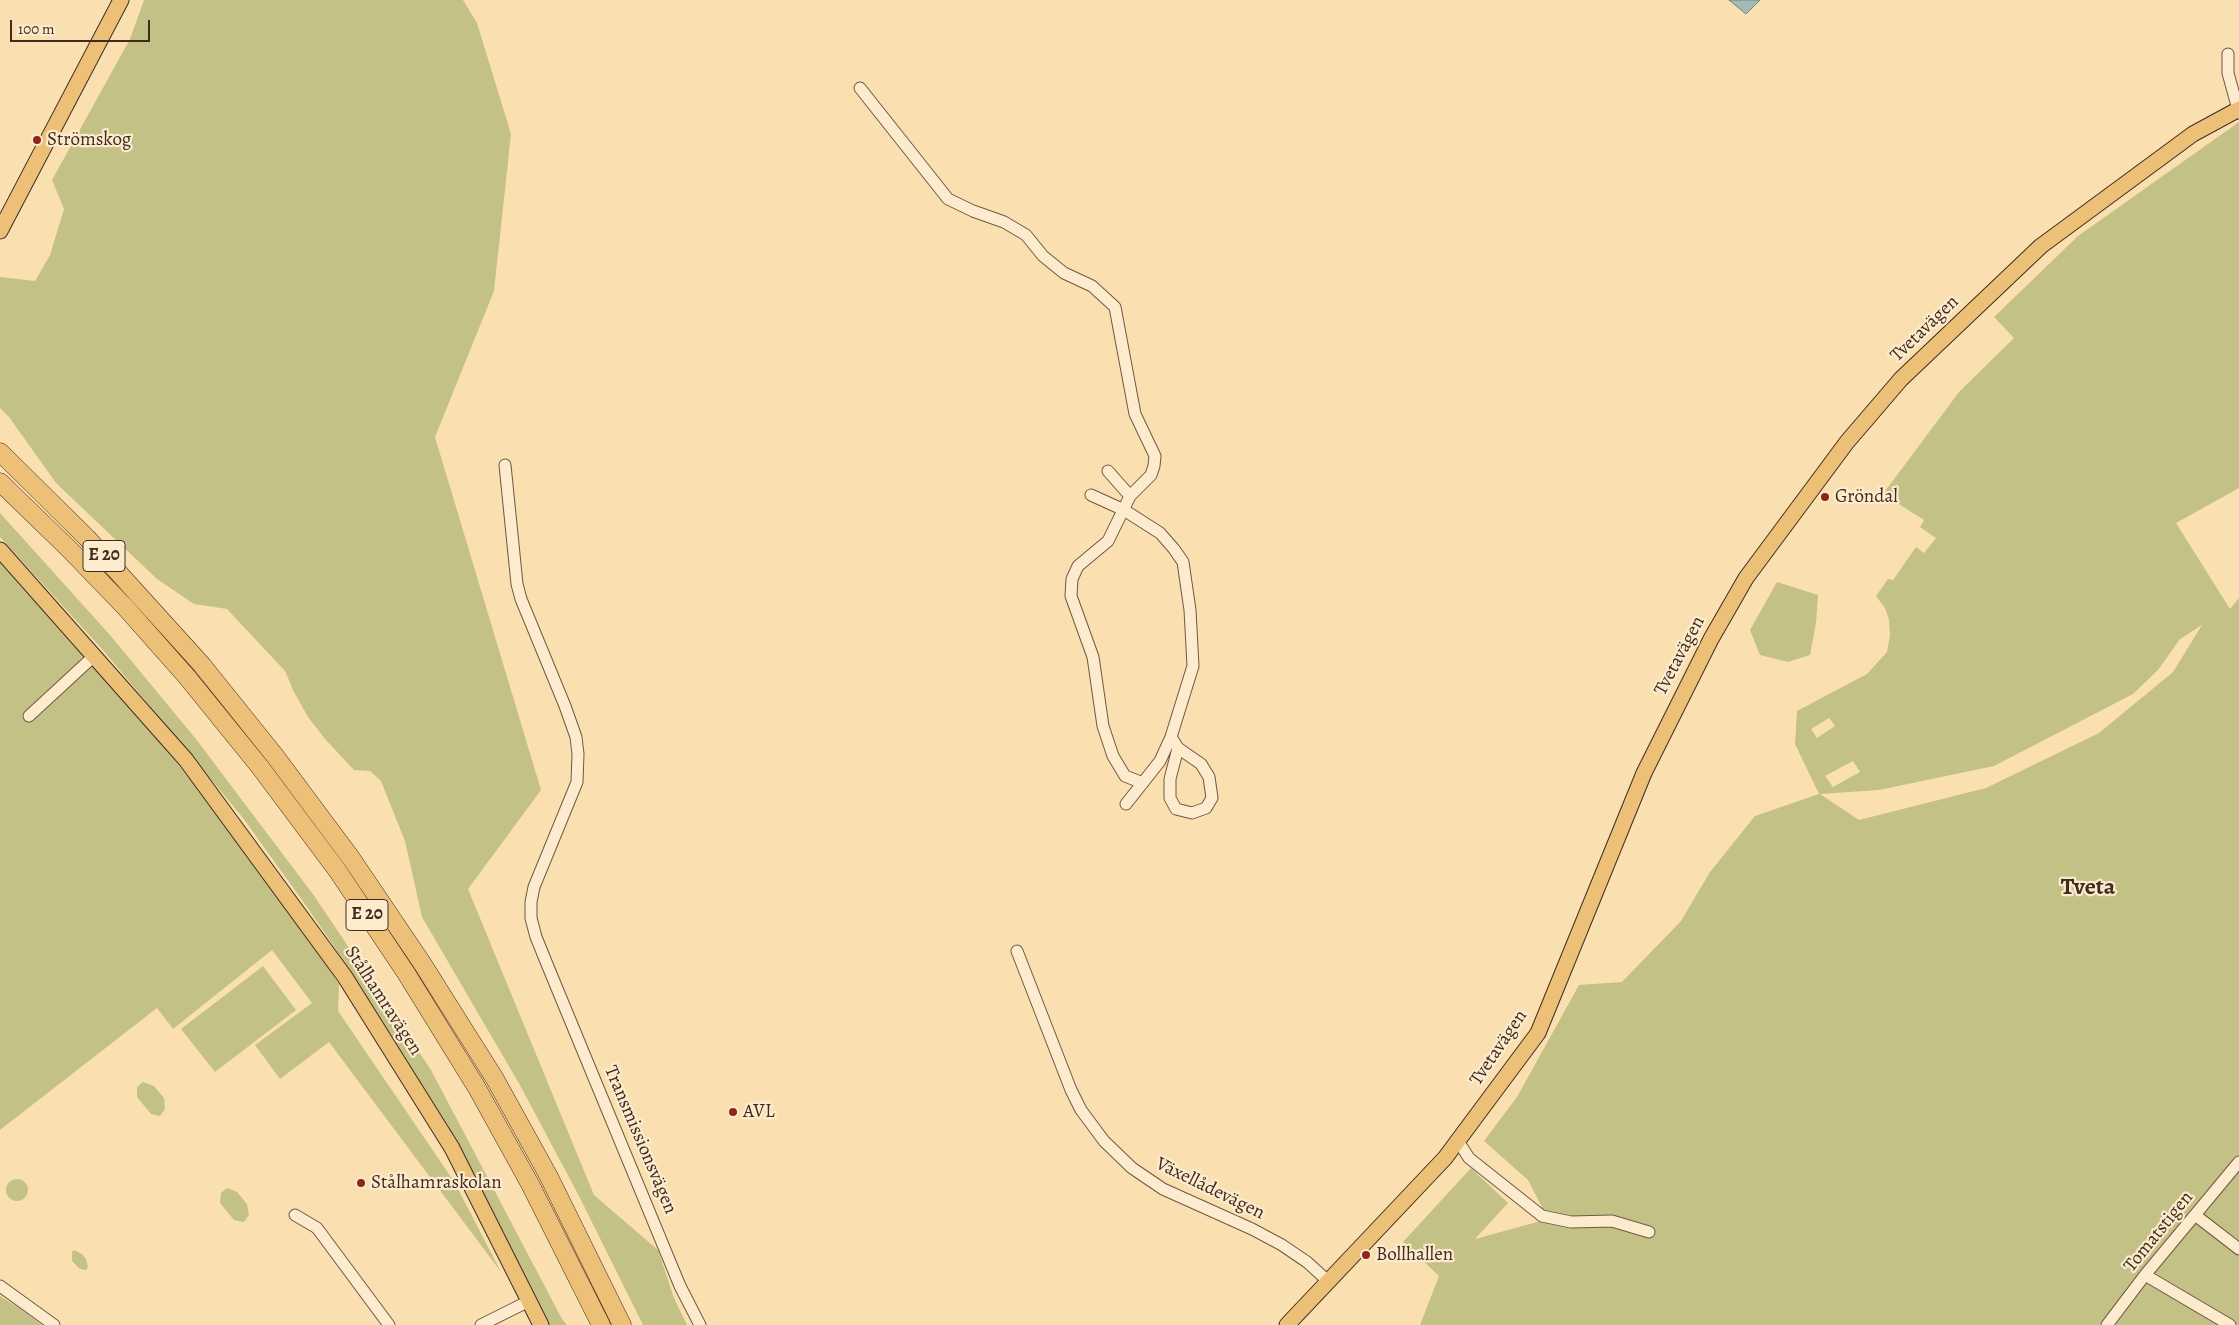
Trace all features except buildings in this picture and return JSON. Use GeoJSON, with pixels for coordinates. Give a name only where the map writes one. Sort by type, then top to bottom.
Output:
{"type":"FeatureCollection","features":[{"type":"Feature","properties":{"kind":"highway","name":"E 20"},"geometry":{"type":"LineString","coordinates":[[0,452],[87,538],[202,665],[276,756],[351,858],[422,963],[495,1079],[548,1175],[622,1325]]}},
{"type":"Feature","properties":{"kind":"highway","name":"E 20"},"geometry":{"type":"LineString","coordinates":[[0,482],[118,600],[187,677],[260,767],[337,870],[406,973],[477,1088],[530,1184],[601,1325]]}},
{"type":"Feature","properties":{"kind":"main road"},"geometry":{"type":"LineString","coordinates":[[0,231],[121,0]]}},
{"type":"Feature","properties":{"kind":"main road","name":"Tvetavägen"},"geometry":{"type":"LineString","coordinates":[[1287,1325],[1445,1158],[1538,1034],[1644,773],[1711,639],[1746,578],[1847,442],[1901,380],[2041,246],[2194,134],[2239,110]]}},
{"type":"Feature","properties":{"kind":"main road","name":"Stålhamravägen"},"geometry":{"type":"LineString","coordinates":[[0,550],[186,760],[345,977],[452,1148],[541,1325]]}},
{"type":"Feature","properties":{"kind":"street"},"geometry":{"type":"LineString","coordinates":[[2228,54],[2228,73],[2239,110]]}},
{"type":"Feature","properties":{"kind":"street"},"geometry":{"type":"LineString","coordinates":[[860,88],[903,141],[929,178],[948,199],[973,211],[1004,222],[1026,235],[1043,256],[1064,273],[1092,286],[1115,307],[1135,414],[1155,456],[1151,475],[1130,496],[1108,541],[1078,566],[1072,579],[1071,596],[1093,657],[1103,726],[1113,756],[1125,776],[1143,783]]}},
{"type":"Feature","properties":{"kind":"street","name":"Transmissionsvägen"},"geometry":{"type":"LineString","coordinates":[[505,464],[517,584],[521,599],[565,706],[576,737],[578,754],[577,782],[538,874],[531,902],[531,918],[536,937],[680,1286],[700,1325]]}},
{"type":"Feature","properties":{"kind":"street"},"geometry":{"type":"LineString","coordinates":[[1108,470],[1130,496]]}},
{"type":"Feature","properties":{"kind":"street"},"geometry":{"type":"LineString","coordinates":[[1091,495],[1124,510],[1160,533],[1183,562],[1190,610],[1192,666],[1171,737],[1160,761],[1126,804]]}},
{"type":"Feature","properties":{"kind":"street"},"geometry":{"type":"LineString","coordinates":[[29,716],[94,656]]}},
{"type":"Feature","properties":{"kind":"street"},"geometry":{"type":"LineString","coordinates":[[1171,737],[1178,748],[1202,764],[1209,778],[1212,798],[1206,808],[1192,813],[1176,809],[1170,798],[1170,779],[1178,748]]}},
{"type":"Feature","properties":{"kind":"street","name":"Växellådevägen"},"geometry":{"type":"LineString","coordinates":[[1017,951],[1072,1090],[1082,1110],[1104,1141],[1132,1168],[1163,1189],[1252,1229],[1282,1245],[1307,1262],[1329,1282]]}},
{"type":"Feature","properties":{"kind":"street"},"geometry":{"type":"LineString","coordinates":[[1458,1141],[1469,1158],[1542,1216],[1571,1222],[1612,1221],[1649,1232]]}},
{"type":"Feature","properties":{"kind":"street","name":"Tomatstigen"},"geometry":{"type":"LineString","coordinates":[[2107,1325],[2145,1275],[2239,1162]]}},
{"type":"Feature","properties":{"kind":"street"},"geometry":{"type":"LineString","coordinates":[[295,1215],[317,1228],[390,1325]]}},
{"type":"Feature","properties":{"kind":"street"},"geometry":{"type":"LineString","coordinates":[[2196,1215],[2239,1249]]}},
{"type":"Feature","properties":{"kind":"street"},"geometry":{"type":"LineString","coordinates":[[2145,1275],[2230,1325]]}},
{"type":"Feature","properties":{"kind":"street"},"geometry":{"type":"LineString","coordinates":[[0,1286],[54,1325]]}},
{"type":"Feature","properties":{"kind":"street"},"geometry":{"type":"LineString","coordinates":[[481,1325],[529,1300]]}},
{"type":"Feature","properties":{"kind":"shaded area"},"geometry":{"type":"Polygon","coordinates":[[[144,0],[463,0],[477,23],[511,134],[494,291],[435,437],[541,790],[468,889],[594,1195],[658,1250],[674,1298],[687,1325],[643,1325],[579,1196],[521,1087],[422,917],[405,841],[381,781],[370,771],[354,770],[325,739],[308,717],[285,671],[227,609],[194,604],[157,579],[56,483],[9,417],[0,408],[0,277],[35,281],[50,255],[64,209],[52,180],[130,39],[144,0]]]}},
{"type":"Feature","properties":{"kind":"shaded area"},"geometry":{"type":"Polygon","coordinates":[[[2239,122],[2239,488],[2176,523],[2230,609],[2239,598],[2239,1325],[1420,1325],[1439,1276],[1403,1242],[1471,1168],[1508,1203],[1475,1239],[1548,1219],[1528,1180],[1484,1141],[1517,1097],[1579,985],[1622,982],[1681,921],[1710,872],[1755,816],[1819,794],[1795,744],[1797,711],[1867,674],[1887,652],[1890,635],[1889,620],[1885,608],[1876,596],[1888,579],[1893,580],[1916,547],[1924,553],[1936,538],[1920,527],[1924,520],[1883,494],[1959,392],[2014,338],[1994,317],[2078,236],[2239,122]],[[2202,625],[2180,639],[2158,670],[2133,694],[1994,766],[1879,790],[1820,794],[1859,820],[1986,788],[2099,733],[2173,672],[2202,625]],[[1829,718],[1811,729],[1817,738],[1835,726],[1829,718]],[[1853,761],[1825,776],[1833,787],[1860,772],[1853,761]]]}},
{"type":"Feature","properties":{"kind":"shaded area"},"geometry":{"type":"Polygon","coordinates":[[[0,513],[110,635],[196,739],[315,897],[431,1070],[562,1319],[567,1325],[548,1325],[457,1144],[352,973],[307,907],[243,818],[190,754],[102,649],[0,537],[0,513]]]}},
{"type":"Feature","properties":{"kind":"shaded area"},"geometry":{"type":"Polygon","coordinates":[[[0,561],[95,667],[177,763],[220,816],[294,917],[339,984],[338,1011],[455,1183],[501,1272],[329,1042],[280,1079],[255,1045],[312,1003],[272,950],[173,1029],[157,1008],[0,1130],[0,561]]]}},
{"type":"Feature","properties":{"kind":"shaded area"},"geometry":{"type":"Polygon","coordinates":[[[1777,582],[1818,595],[1816,623],[1810,655],[1788,662],[1760,655],[1750,630],[1777,582]]]}},
{"type":"Feature","properties":{"kind":"shaded area"},"geometry":{"type":"Polygon","coordinates":[[[263,966],[296,1010],[215,1072],[181,1029],[263,966]]]}},
{"type":"Feature","properties":{"kind":"shaded area"},"geometry":{"type":"Polygon","coordinates":[[[143,1082],[154,1086],[164,1098],[165,1109],[160,1116],[151,1114],[137,1097],[137,1087],[143,1082]]]}},
{"type":"Feature","properties":{"kind":"shaded area"},"geometry":{"type":"Polygon","coordinates":[[[17,1179],[25,1182],[28,1190],[25,1198],[17,1201],[9,1198],[6,1190],[9,1182],[17,1179]]]}},
{"type":"Feature","properties":{"kind":"shaded area"},"geometry":{"type":"Polygon","coordinates":[[[227,1188],[237,1192],[247,1204],[249,1215],[244,1222],[234,1220],[220,1203],[221,1193],[227,1188]]]}},
{"type":"Feature","properties":{"kind":"shaded area"},"geometry":{"type":"Polygon","coordinates":[[[74,1250],[82,1254],[86,1259],[88,1267],[86,1270],[80,1269],[72,1261],[72,1252],[74,1250]]]}},
{"type":"Feature","properties":{"kind":"shaded area"},"geometry":{"type":"Polygon","coordinates":[[[0,1296],[19,1308],[42,1325],[0,1325],[0,1296]]]}},
{"type":"Feature","properties":{"kind":"water"},"geometry":{"type":"Polygon","coordinates":[[[1729,0],[1760,0],[1746,14],[1729,0]]]}},
{"type":"Feature","properties":{"kind":"place","name":"Strömskog"},"geometry":{"type":"Point","coordinates":[37,140]}},
{"type":"Feature","properties":{"kind":"place","name":"Gröndal"},"geometry":{"type":"Point","coordinates":[1825,497]}},
{"type":"Feature","properties":{"kind":"place","name":"AVL"},"geometry":{"type":"Point","coordinates":[733,1112]}},
{"type":"Feature","properties":{"kind":"place","name":"Stålhamraskolan"},"geometry":{"type":"Point","coordinates":[361,1183]}},
{"type":"Feature","properties":{"kind":"place","name":"Bollhallen"},"geometry":{"type":"Point","coordinates":[1366,1255]}},
{"type":"Feature","properties":{"kind":"district","name":"Tveta"},"geometry":{"type":"Point","coordinates":[2088,888]}}]}
